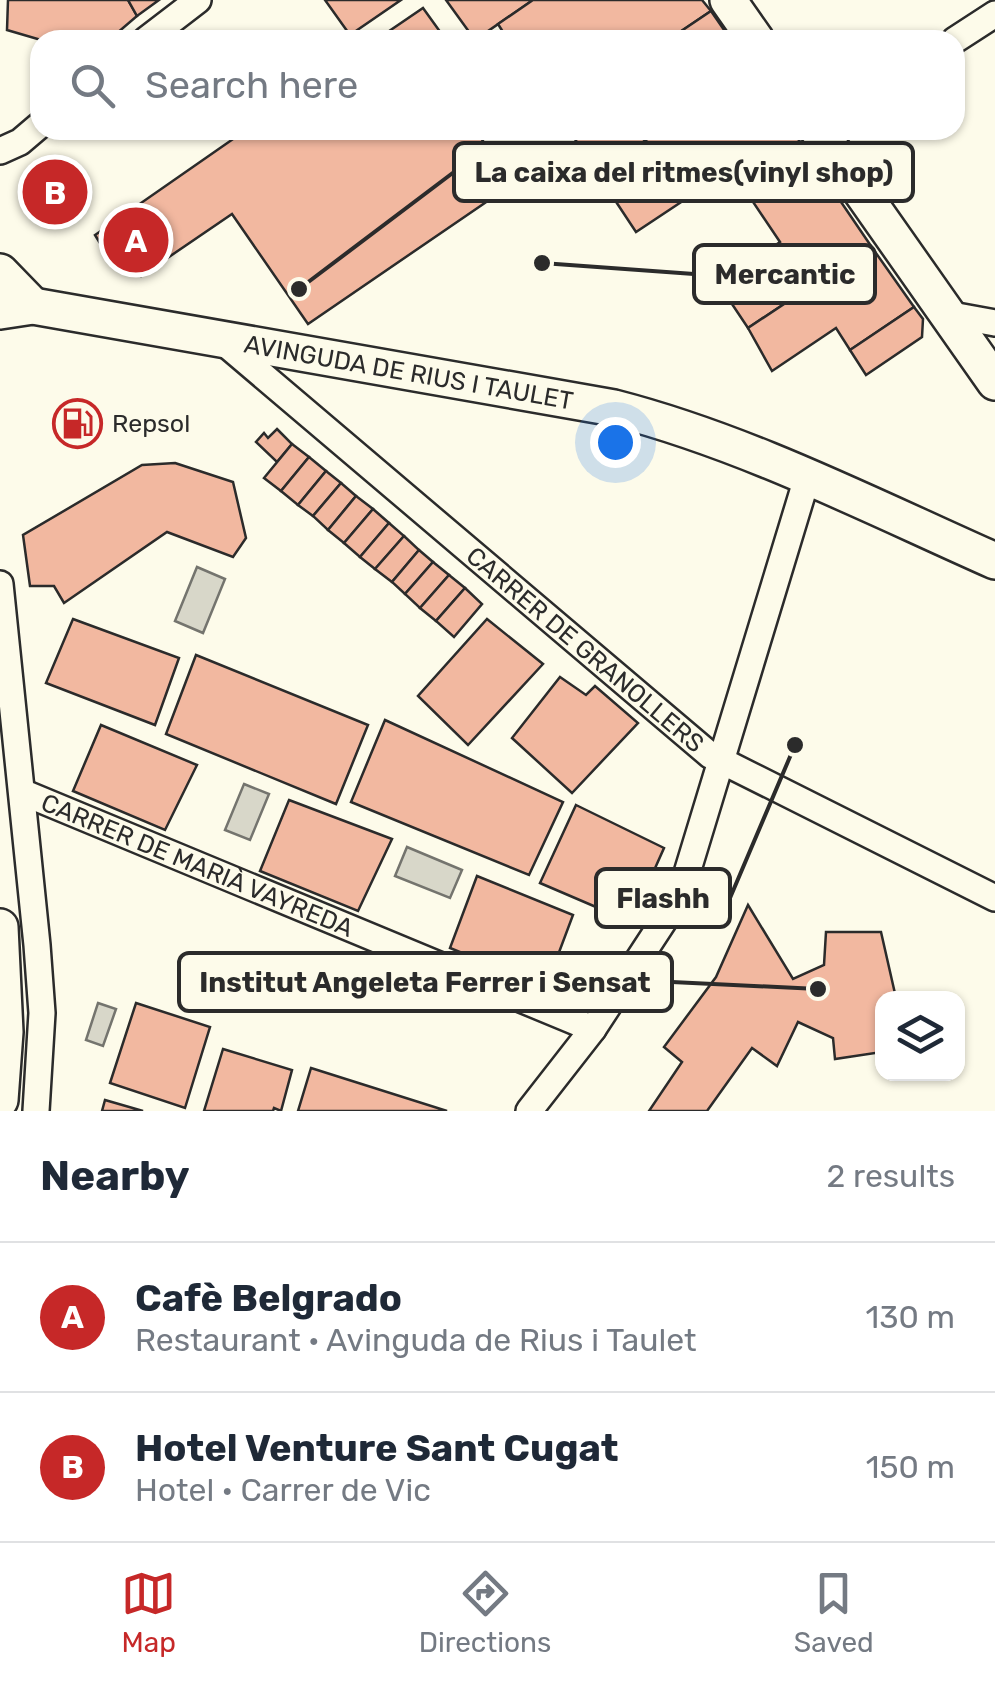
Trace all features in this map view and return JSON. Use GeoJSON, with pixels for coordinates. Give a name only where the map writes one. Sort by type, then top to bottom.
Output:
{"type":"FeatureCollection","features":[{"type":"Feature","properties":{"kind":"street"},"geometry":{"type":"LineString","coordinates":[[159,30],[198,0]]}},
{"type":"Feature","properties":{"kind":"street"},"geometry":{"type":"LineString","coordinates":[[728,0],[749,30]]}},
{"type":"Feature","properties":{"kind":"street"},"geometry":{"type":"LineString","coordinates":[[965,34],[995,14]]}},
{"type":"Feature","properties":{"kind":"street"},"geometry":{"type":"LineString","coordinates":[[0,152],[30,134]]}},
{"type":"Feature","properties":{"kind":"street"},"geometry":{"type":"LineString","coordinates":[[826,140],[995,382]]}},
{"type":"Feature","properties":{"kind":"street","name":"AVINGUDA DE RIUS I TAULET"},"geometry":{"type":"LineString","coordinates":[[0,272],[16,308],[218,338],[614,408],[669,422],[995,561]]}},
{"type":"Feature","properties":{"kind":"street"},"geometry":{"type":"LineString","coordinates":[[946,314],[995,323]]}},
{"type":"Feature","properties":{"kind":"street","name":"CARRER DE GRANOLLERS"},"geometry":{"type":"LineString","coordinates":[[218,338],[680,729],[723,761],[995,898]]}},
{"type":"Feature","properties":{"kind":"street"},"geometry":{"type":"LineString","coordinates":[[529,1111],[593,1029],[680,896],[806,478]]}},
{"type":"Feature","properties":{"kind":"street"},"geometry":{"type":"LineString","coordinates":[[0,584],[42,1013],[36,1111]]}},
{"type":"Feature","properties":{"kind":"street","name":"CARRER DE MARIÀ VAYREDA"},"geometry":{"type":"LineString","coordinates":[[22,792],[593,1029]]}},
{"type":"Feature","properties":{"kind":"street"},"geometry":{"type":"LineString","coordinates":[[0,927],[5,1032],[0,1100]]}},
{"type":"Feature","properties":{"kind":"shaded area"},"geometry":{"type":"Polygon","coordinates":[[[197,567],[225,579],[203,633],[175,621],[197,567]]]}},
{"type":"Feature","properties":{"kind":"shaded area"},"geometry":{"type":"Polygon","coordinates":[[[244,784],[269,794],[250,840],[225,830],[244,784]]]}},
{"type":"Feature","properties":{"kind":"shaded area"},"geometry":{"type":"Polygon","coordinates":[[[407,847],[462,870],[450,898],[395,876],[407,847]]]}},
{"type":"Feature","properties":{"kind":"shaded area"},"geometry":{"type":"Polygon","coordinates":[[[98,1003],[116,1009],[103,1046],[86,1040],[98,1003]]]}},
{"type":"Feature","properties":{"kind":"building"},"geometry":{"type":"Polygon","coordinates":[[[8,0],[128,0],[137,16],[121,30],[30,30],[30,37],[7,30],[8,0]]]}},
{"type":"Feature","properties":{"kind":"building"},"geometry":{"type":"Polygon","coordinates":[[[128,0],[159,0],[137,16],[128,0]]]}},
{"type":"Feature","properties":{"kind":"building"},"geometry":{"type":"Polygon","coordinates":[[[325,0],[401,0],[357,30],[346,30],[325,0]]]}},
{"type":"Feature","properties":{"kind":"building"},"geometry":{"type":"Polygon","coordinates":[[[446,0],[533,0],[490,30],[468,30],[446,0]]]}},
{"type":"Feature","properties":{"kind":"building"},"geometry":{"type":"Polygon","coordinates":[[[533,0],[702,0],[711,11],[683,30],[502,30],[498,24],[533,0]]]}},
{"type":"Feature","properties":{"kind":"building"},"geometry":{"type":"Polygon","coordinates":[[[423,8],[439,30],[391,30],[423,8]]]}},
{"type":"Feature","properties":{"kind":"building"},"geometry":{"type":"Polygon","coordinates":[[[711,11],[724,30],[683,30],[711,11]]]}},
{"type":"Feature","properties":{"kind":"building"},"geometry":{"type":"Polygon","coordinates":[[[232,140],[482,140],[511,185],[308,324],[232,214],[141,276],[114,266],[95,235],[232,140]]]}},
{"type":"Feature","properties":{"kind":"building"},"geometry":{"type":"Polygon","coordinates":[[[576,140],[646,140],[597,173],[576,140]]]}},
{"type":"Feature","properties":{"kind":"building"},"geometry":{"type":"Polygon","coordinates":[[[646,140],[799,140],[871,246],[748,328],[718,283],[780,242],[731,169],[636,232],[597,173],[646,140]]]}},
{"type":"Feature","properties":{"kind":"building"},"geometry":{"type":"Polygon","coordinates":[[[871,246],[914,307],[850,350],[836,328],[772,371],[748,328],[871,246]]]}},
{"type":"Feature","properties":{"kind":"building"},"geometry":{"type":"Polygon","coordinates":[[[914,307],[923,319],[922,337],[866,375],[850,350],[914,307]]]}},
{"type":"Feature","properties":{"kind":"building"},"geometry":{"type":"Polygon","coordinates":[[[277,429],[292,444],[277,462],[256,442],[264,433],[268,438],[277,429]]]}},
{"type":"Feature","properties":{"kind":"building"},"geometry":{"type":"Polygon","coordinates":[[[292,444],[309,457],[281,491],[264,478],[292,444]]]}},
{"type":"Feature","properties":{"kind":"building"},"geometry":{"type":"Polygon","coordinates":[[[309,457],[326,471],[298,505],[281,491],[309,457]]]}},
{"type":"Feature","properties":{"kind":"building"},"geometry":{"type":"Polygon","coordinates":[[[175,463],[233,482],[246,538],[233,557],[167,532],[64,603],[54,586],[30,586],[23,535],[142,465],[175,463]]]}},
{"type":"Feature","properties":{"kind":"building"},"geometry":{"type":"Polygon","coordinates":[[[326,471],[341,483],[313,516],[298,505],[326,471]]]}},
{"type":"Feature","properties":{"kind":"building"},"geometry":{"type":"Polygon","coordinates":[[[341,483],[356,496],[328,530],[313,516],[341,483]]]}},
{"type":"Feature","properties":{"kind":"building"},"geometry":{"type":"Polygon","coordinates":[[[356,496],[373,509],[344,543],[328,530],[356,496]]]}},
{"type":"Feature","properties":{"kind":"building"},"geometry":{"type":"Polygon","coordinates":[[[373,509],[389,523],[360,557],[344,543],[373,509]]]}},
{"type":"Feature","properties":{"kind":"building"},"geometry":{"type":"Polygon","coordinates":[[[389,523],[404,536],[375,569],[360,557],[389,523]]]}},
{"type":"Feature","properties":{"kind":"building"},"geometry":{"type":"Polygon","coordinates":[[[404,536],[419,550],[392,582],[375,569],[404,536]]]}},
{"type":"Feature","properties":{"kind":"building"},"geometry":{"type":"Polygon","coordinates":[[[419,550],[433,562],[405,594],[392,582],[419,550]]]}},
{"type":"Feature","properties":{"kind":"building"},"geometry":{"type":"Polygon","coordinates":[[[433,562],[449,575],[420,608],[405,594],[433,562]]]}},
{"type":"Feature","properties":{"kind":"building"},"geometry":{"type":"Polygon","coordinates":[[[449,575],[465,588],[436,621],[420,608],[449,575]]]}},
{"type":"Feature","properties":{"kind":"building"},"geometry":{"type":"Polygon","coordinates":[[[465,588],[482,604],[454,637],[436,621],[465,588]]]}},
{"type":"Feature","properties":{"kind":"building"},"geometry":{"type":"Polygon","coordinates":[[[73,619],[179,658],[155,725],[46,683],[73,619]]]}},
{"type":"Feature","properties":{"kind":"building"},"geometry":{"type":"Polygon","coordinates":[[[487,619],[543,664],[468,745],[418,696],[487,619]]]}},
{"type":"Feature","properties":{"kind":"building"},"geometry":{"type":"Polygon","coordinates":[[[196,655],[368,725],[336,804],[166,734],[196,655]]]}},
{"type":"Feature","properties":{"kind":"building"},"geometry":{"type":"Polygon","coordinates":[[[560,677],[586,695],[595,686],[638,723],[572,793],[512,738],[560,677]]]}},
{"type":"Feature","properties":{"kind":"building"},"geometry":{"type":"Polygon","coordinates":[[[385,720],[563,802],[529,875],[351,802],[385,720]]]}},
{"type":"Feature","properties":{"kind":"building"},"geometry":{"type":"Polygon","coordinates":[[[101,725],[197,765],[165,830],[73,791],[101,725]]]}},
{"type":"Feature","properties":{"kind":"building"},"geometry":{"type":"Polygon","coordinates":[[[289,800],[392,839],[358,911],[260,871],[289,800]]]}},
{"type":"Feature","properties":{"kind":"building"},"geometry":{"type":"Polygon","coordinates":[[[576,805],[664,848],[631,922],[540,883],[576,805]]]}},
{"type":"Feature","properties":{"kind":"building"},"geometry":{"type":"Polygon","coordinates":[[[477,876],[573,915],[546,987],[450,948],[477,876]]]}},
{"type":"Feature","properties":{"kind":"building"},"geometry":{"type":"Polygon","coordinates":[[[748,905],[793,979],[824,965],[826,932],[881,932],[894,991],[875,991],[875,1053],[835,1059],[833,1038],[798,1022],[777,1066],[752,1048],[707,1111],[649,1111],[682,1062],[664,1047],[716,977],[748,905]]]}},
{"type":"Feature","properties":{"kind":"building"},"geometry":{"type":"Polygon","coordinates":[[[136,1003],[210,1027],[185,1108],[110,1083],[136,1003]]]}},
{"type":"Feature","properties":{"kind":"building"},"geometry":{"type":"Polygon","coordinates":[[[223,1049],[292,1070],[281,1111],[204,1111],[223,1049]]]}},
{"type":"Feature","properties":{"kind":"building"},"geometry":{"type":"Polygon","coordinates":[[[311,1068],[447,1111],[298,1111],[311,1068]]]}},
{"type":"Feature","properties":{"kind":"building"},"geometry":{"type":"Polygon","coordinates":[[[105,1100],[143,1111],[102,1111],[105,1100]]]}},
{"type":"Feature","properties":{"kind":"place","name":"Hotel Venture Sant Cugat"},"geometry":{"type":"Point","coordinates":[55,192]}},
{"type":"Feature","properties":{"kind":"place","name":"Cafè Belgrado"},"geometry":{"type":"Point","coordinates":[136,240]}},
{"type":"Feature","properties":{"kind":"place","name":"Mercantic"},"geometry":{"type":"Point","coordinates":[542,263]}},
{"type":"Feature","properties":{"kind":"place","name":"La caixa del ritmes(vinyl shop)"},"geometry":{"type":"Point","coordinates":[299,289]}},
{"type":"Feature","properties":{"kind":"place","name":"Repsol"},"geometry":{"type":"Point","coordinates":[77,423]}},
{"type":"Feature","properties":{"kind":"place","name":"Flashh"},"geometry":{"type":"Point","coordinates":[795,745]}},
{"type":"Feature","properties":{"kind":"place","name":"Institut Angeleta Ferrer i Sensat"},"geometry":{"type":"Point","coordinates":[818,989]}}]}
